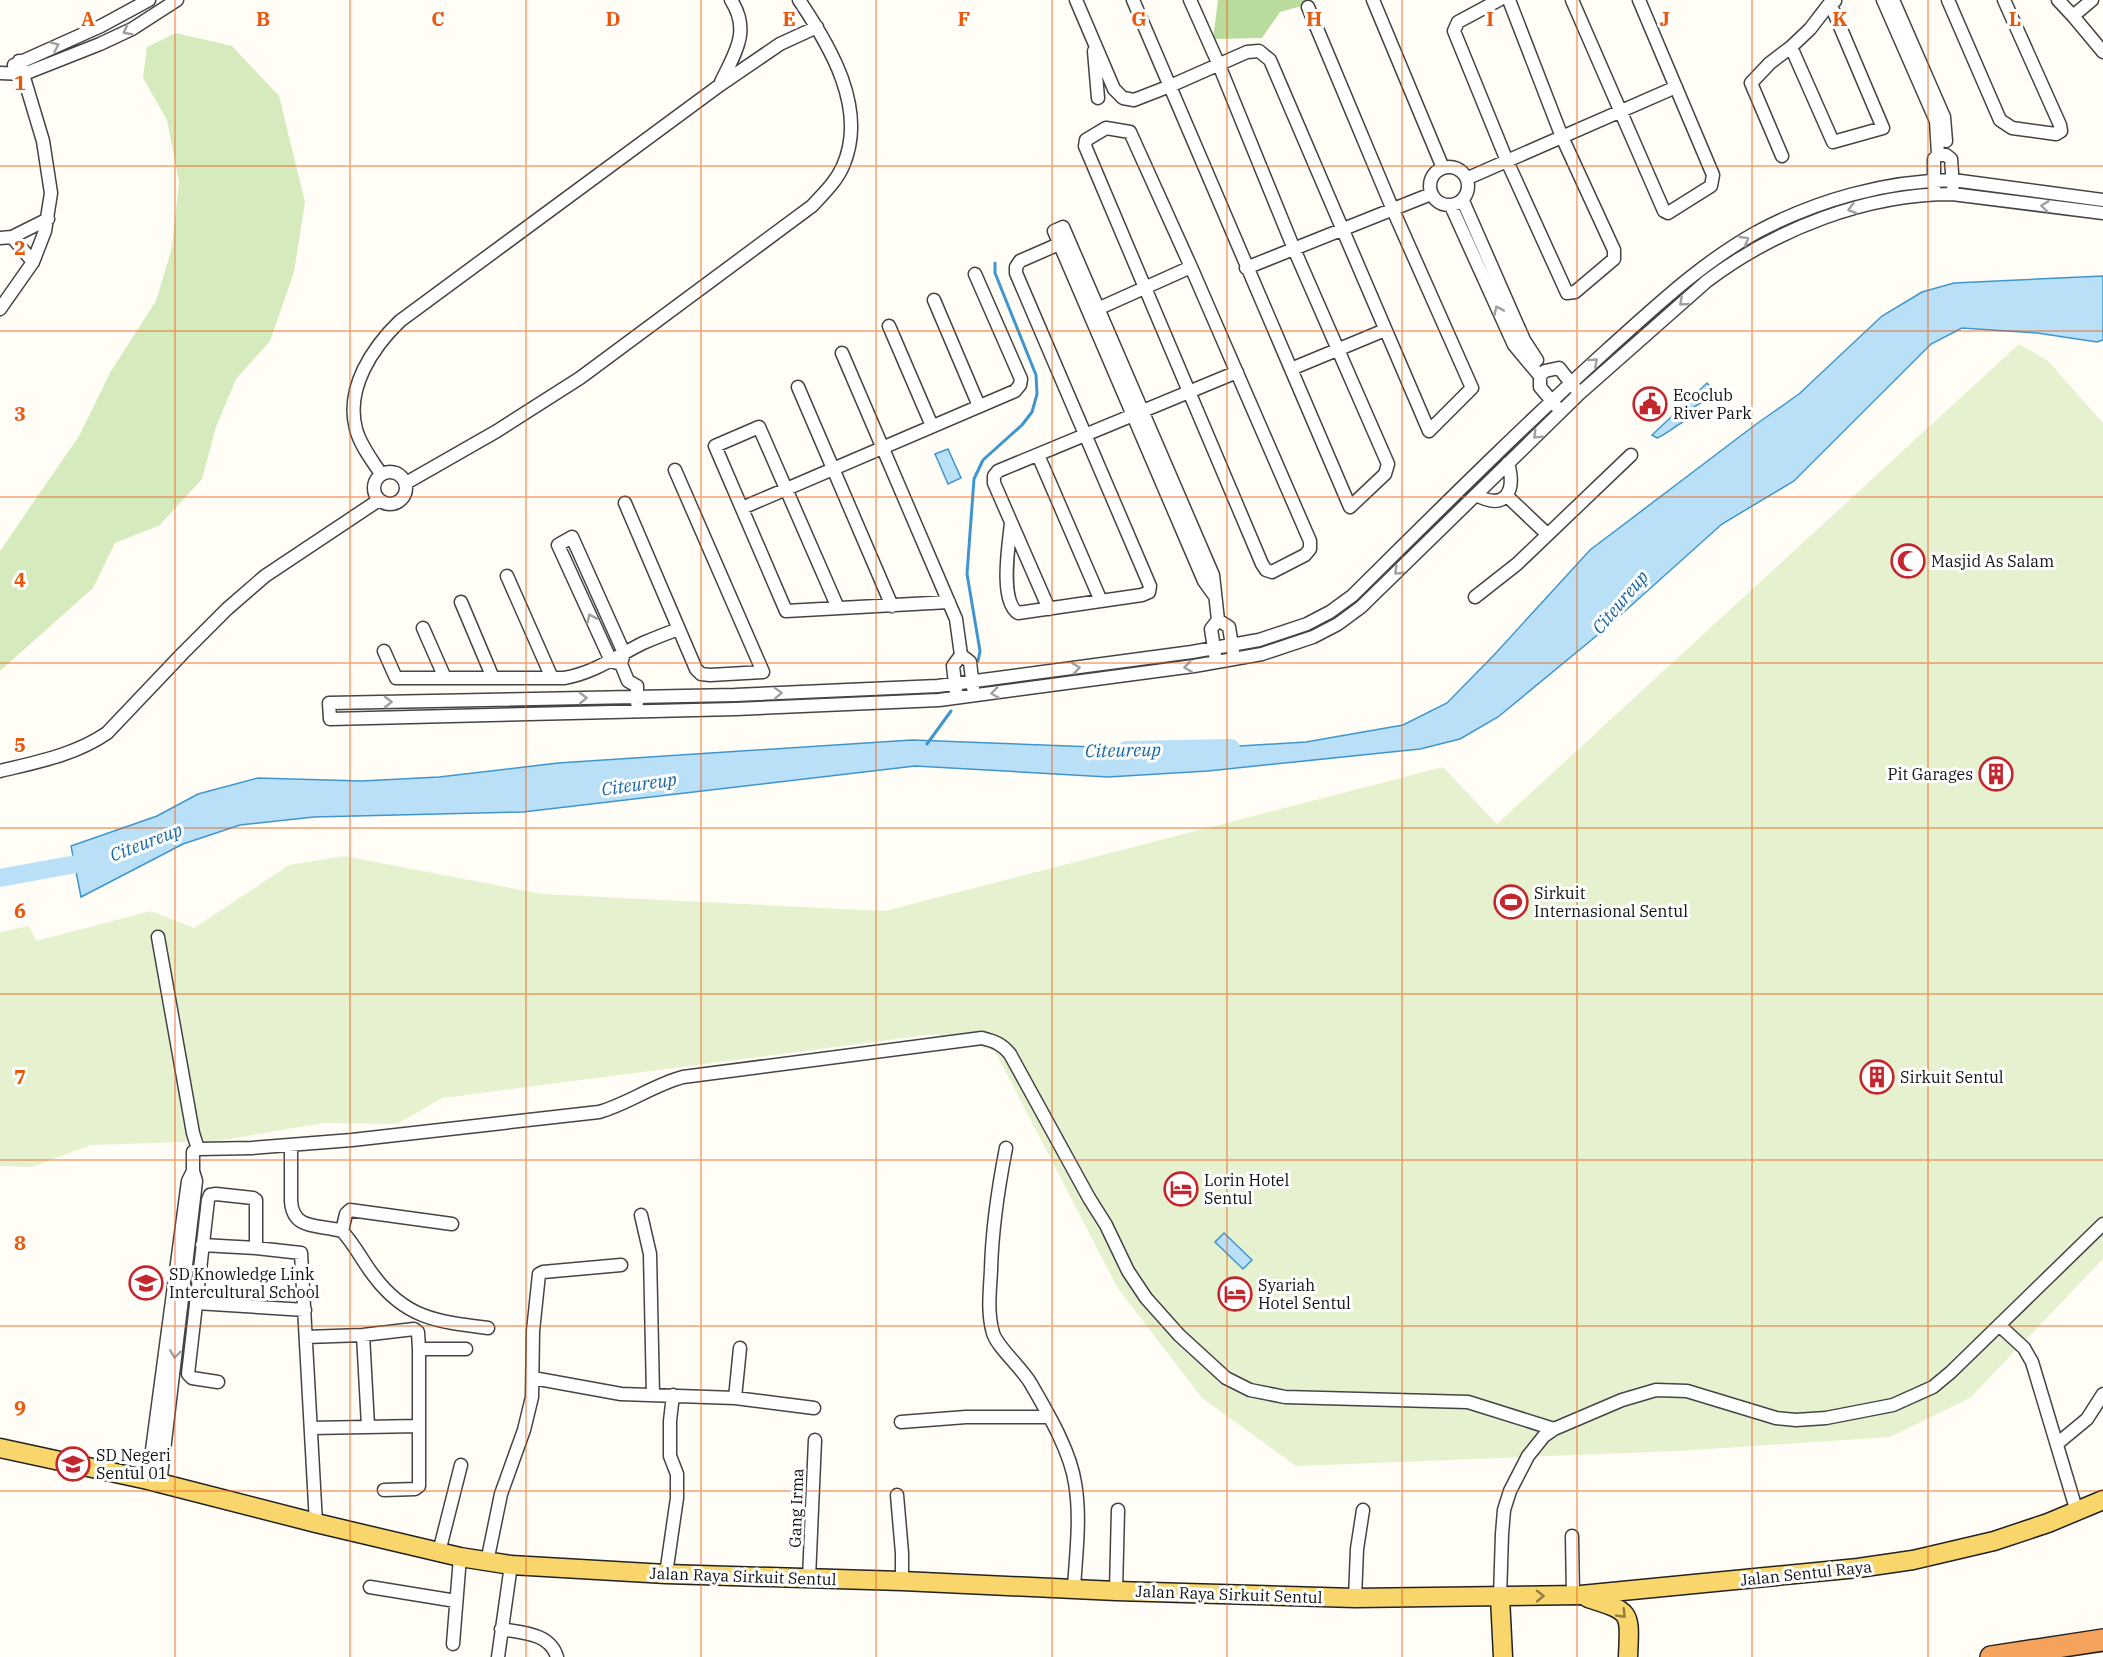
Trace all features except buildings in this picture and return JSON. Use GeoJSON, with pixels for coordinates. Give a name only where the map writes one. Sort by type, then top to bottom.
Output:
{"type":"FeatureCollection","features":[{"type":"Feature","properties":{"kind":"highway"},"geometry":{"type":"LineString","coordinates":[[1991,1657],[2103,1640]]}},
{"type":"Feature","properties":{"kind":"main road","name":"Jalan Raya Sirkuit Sentul"},"geometry":{"type":"LineString","coordinates":[[0,1448],[154,1482],[460,1557],[511,1565],[666,1574],[902,1581],[1116,1591],[1355,1598],[1500,1597]]}},
{"type":"Feature","properties":{"kind":"main road","name":"Jalan Sentul Raya"},"geometry":{"type":"LineString","coordinates":[[1500,1597],[1577,1595],[1797,1575],[1912,1560],[2013,1535],[2103,1500]]}},
{"type":"Feature","properties":{"kind":"main road"},"geometry":{"type":"LineString","coordinates":[[1577,1595],[1620,1608],[1630,1623],[1628,1657]]}},
{"type":"Feature","properties":{"kind":"main road"},"geometry":{"type":"LineString","coordinates":[[1500,1597],[1503,1657]]}},
{"type":"Feature","properties":{"kind":"street"},"geometry":{"type":"LineString","coordinates":[[2,73],[19,62],[101,26],[149,0]]}},
{"type":"Feature","properties":{"kind":"street"},"geometry":{"type":"LineString","coordinates":[[2,73],[24,74],[100,44],[132,29],[177,0]]}},
{"type":"Feature","properties":{"kind":"street"},"geometry":{"type":"LineString","coordinates":[[720,85],[739,45],[741,32],[739,19],[731,0]]}},
{"type":"Feature","properties":{"kind":"street"},"geometry":{"type":"LineString","coordinates":[[406,483],[497,431],[580,378],[812,206],[827,190],[843,166],[851,127],[849,106],[838,68],[817,27],[799,0]]}},
{"type":"Feature","properties":{"kind":"street"},"geometry":{"type":"LineString","coordinates":[[1076,0],[1114,89],[1123,98],[1134,100],[1247,52],[1259,51],[1270,60],[1428,431],[1472,388],[1392,210],[1308,7]]}},
{"type":"Feature","properties":{"kind":"street"},"geometry":{"type":"LineString","coordinates":[[1133,0],[1350,507],[1385,474],[1388,464],[1294,249],[1190,0]]}},
{"type":"Feature","properties":{"kind":"street"},"geometry":{"type":"LineString","coordinates":[[1373,0],[1443,168]]}},
{"type":"Feature","properties":{"kind":"street"},"geometry":{"type":"LineString","coordinates":[[1498,0],[1458,22],[1454,31],[1507,161],[1567,293],[1575,292],[1614,259],[1614,250],[1562,137],[1509,0]]}},
{"type":"Feature","properties":{"kind":"street"},"geometry":{"type":"LineString","coordinates":[[1572,0],[1664,211],[1668,213],[1711,186],[1713,175],[1639,0]]}},
{"type":"Feature","properties":{"kind":"street"},"geometry":{"type":"LineString","coordinates":[[1883,0],[1940,119]]}},
{"type":"Feature","properties":{"kind":"street"},"geometry":{"type":"LineString","coordinates":[[1893,0],[1940,119],[1942,155]]}},
{"type":"Feature","properties":{"kind":"street"},"geometry":{"type":"LineString","coordinates":[[1948,0],[2000,120],[2012,128],[2056,134],[2061,131],[2060,125],[2004,0]]}},
{"type":"Feature","properties":{"kind":"street"},"geometry":{"type":"LineString","coordinates":[[2058,0],[2103,51]]}},
{"type":"Feature","properties":{"kind":"street"},"geometry":{"type":"LineString","coordinates":[[2073,16],[2092,0]]}},
{"type":"Feature","properties":{"kind":"street"},"geometry":{"type":"LineString","coordinates":[[1782,156],[1751,83],[1770,63],[1810,29],[1833,2],[1883,128],[1833,142],[1791,47]]}},
{"type":"Feature","properties":{"kind":"street"},"geometry":{"type":"LineString","coordinates":[[381,474],[355,428],[354,410],[362,373],[380,342],[400,321],[720,85],[780,44],[817,27]]}},
{"type":"Feature","properties":{"kind":"street"},"geometry":{"type":"LineString","coordinates":[[1093,37],[1098,98]]}},
{"type":"Feature","properties":{"kind":"street"},"geometry":{"type":"LineString","coordinates":[[0,309],[33,262],[48,219],[51,194],[44,141],[19,62]]}},
{"type":"Feature","properties":{"kind":"street"},"geometry":{"type":"LineString","coordinates":[[1468,178],[1676,87]]}},
{"type":"Feature","properties":{"kind":"street"},"geometry":{"type":"LineString","coordinates":[[1106,128],[1130,132],[1310,541],[1310,549],[1305,555],[1272,572],[1266,570],[1262,564],[1145,288],[1085,146],[1086,140],[1106,128]]}},
{"type":"Feature","properties":{"kind":"street"},"geometry":{"type":"LineString","coordinates":[[1942,155],[1951,159],[1952,194]]}},
{"type":"Feature","properties":{"kind":"street"},"geometry":{"type":"LineString","coordinates":[[1934,194],[1934,159],[1942,155]]}},
{"type":"Feature","properties":{"kind":"street"},"geometry":{"type":"LineString","coordinates":[[1448,166],[1460,169],[1468,178],[1469,191],[1457,204],[1439,204],[1431,194],[1430,182],[1436,171],[1443,168],[1448,166]]}},
{"type":"Feature","properties":{"kind":"street"},"geometry":{"type":"LineString","coordinates":[[2103,200],[1953,180],[1935,180],[1893,185],[1858,193],[1817,206],[1757,232],[1724,252],[1688,280],[1571,383],[1352,596],[1330,612],[1307,624],[1259,640],[955,684],[747,694],[329,703],[330,719],[748,708],[939,700],[1216,662],[1286,647],[1338,624],[1361,607],[1579,394],[1707,281],[1759,248],[1790,232],[1830,216],[1895,199],[1934,194],[1952,194],[2103,213]]}},
{"type":"Feature","properties":{"kind":"street"},"geometry":{"type":"LineString","coordinates":[[1246,268],[1431,194]]}},
{"type":"Feature","properties":{"kind":"street"},"geometry":{"type":"LineString","coordinates":[[1457,204],[1519,342],[1543,374],[1540,387],[1561,412]]}},
{"type":"Feature","properties":{"kind":"street"},"geometry":{"type":"LineString","coordinates":[[33,262],[6,238],[48,219]]}},
{"type":"Feature","properties":{"kind":"street"},"geometry":{"type":"LineString","coordinates":[[1011,523],[1006,565],[1009,602],[1012,610],[1018,613],[1049,609],[1142,596],[1149,592],[1150,586],[1016,273],[1016,267],[1020,261],[1059,243],[1093,311],[1213,575],[1218,620],[1211,629],[1216,662]]}},
{"type":"Feature","properties":{"kind":"street"},"geometry":{"type":"LineString","coordinates":[[1093,311],[1191,267]]}},
{"type":"Feature","properties":{"kind":"street"},"geometry":{"type":"LineString","coordinates":[[742,508],[1015,391],[1021,379],[975,274]]}},
{"type":"Feature","properties":{"kind":"street"},"geometry":{"type":"LineString","coordinates":[[934,300],[979,406]]}},
{"type":"Feature","properties":{"kind":"street"},"geometry":{"type":"LineString","coordinates":[[889,326],[932,426]]}},
{"type":"Feature","properties":{"kind":"street"},"geometry":{"type":"LineString","coordinates":[[1291,369],[1385,330]]}},
{"type":"Feature","properties":{"kind":"street"},"geometry":{"type":"LineString","coordinates":[[842,353],[956,619],[961,655],[953,666],[956,698]]}},
{"type":"Feature","properties":{"kind":"street"},"geometry":{"type":"LineString","coordinates":[[1543,374],[1559,368],[1579,394]]}},
{"type":"Feature","properties":{"kind":"street"},"geometry":{"type":"LineString","coordinates":[[1049,609],[994,483],[994,476],[998,471],[1237,372]]}},
{"type":"Feature","properties":{"kind":"street"},"geometry":{"type":"LineString","coordinates":[[798,387],[892,606]]}},
{"type":"Feature","properties":{"kind":"street"},"geometry":{"type":"LineString","coordinates":[[838,608],[759,427],[715,446],[786,611],[949,602]]}},
{"type":"Feature","properties":{"kind":"street"},"geometry":{"type":"LineString","coordinates":[[1038,454],[1101,601]]}},
{"type":"Feature","properties":{"kind":"street"},"geometry":{"type":"LineString","coordinates":[[1475,597],[1517,564],[1631,455]]}},
{"type":"Feature","properties":{"kind":"street"},"geometry":{"type":"LineString","coordinates":[[1476,495],[1488,501],[1498,501],[1507,496],[1512,476],[1509,463]]}},
{"type":"Feature","properties":{"kind":"street"},"geometry":{"type":"LineString","coordinates":[[625,503],[696,669],[701,674],[710,675],[763,672],[675,470]]}},
{"type":"Feature","properties":{"kind":"street"},"geometry":{"type":"LineString","coordinates":[[398,473],[406,483],[402,500],[390,505],[379,500],[374,490],[376,478],[381,474],[398,473]]}},
{"type":"Feature","properties":{"kind":"street"},"geometry":{"type":"LineString","coordinates":[[1507,496],[1547,534]]}},
{"type":"Feature","properties":{"kind":"street"},"geometry":{"type":"LineString","coordinates":[[0,771],[73,752],[107,733],[183,652],[265,576],[379,500]]}},
{"type":"Feature","properties":{"kind":"street"},"geometry":{"type":"LineString","coordinates":[[619,659],[558,544],[572,537],[628,681],[637,686],[637,711]]}},
{"type":"Feature","properties":{"kind":"street"},"geometry":{"type":"LineString","coordinates":[[507,576],[552,678]]}},
{"type":"Feature","properties":{"kind":"street"},"geometry":{"type":"LineString","coordinates":[[461,602],[493,678]]}},
{"type":"Feature","properties":{"kind":"street"},"geometry":{"type":"LineString","coordinates":[[1218,620],[1229,627],[1234,659]]}},
{"type":"Feature","properties":{"kind":"street"},"geometry":{"type":"LineString","coordinates":[[423,628],[445,678]]}},
{"type":"Feature","properties":{"kind":"street"},"geometry":{"type":"LineString","coordinates":[[384,651],[396,678],[552,678],[581,675],[619,659],[679,628]]}},
{"type":"Feature","properties":{"kind":"street"},"geometry":{"type":"LineString","coordinates":[[961,655],[970,662],[974,696]]}},
{"type":"Feature","properties":{"kind":"street"},"geometry":{"type":"LineString","coordinates":[[621,711],[621,687],[628,681]]}},
{"type":"Feature","properties":{"kind":"street"},"geometry":{"type":"LineString","coordinates":[[158,937],[193,1133],[198,1149]]}},
{"type":"Feature","properties":{"kind":"street"},"geometry":{"type":"LineString","coordinates":[[154,1482],[196,1181],[193,1171],[193,1152],[198,1149],[291,1145],[599,1112],[613,1108],[658,1085],[683,1077],[982,1038],[1003,1046],[1010,1054],[1106,1225],[1128,1271],[1146,1298],[1179,1335],[1226,1378],[1250,1390],[1285,1397],[1467,1402],[1554,1429]]}},
{"type":"Feature","properties":{"kind":"street"},"geometry":{"type":"LineString","coordinates":[[291,1145],[291,1201],[295,1218],[305,1224],[342,1231],[375,1277],[390,1294],[409,1308],[436,1321],[488,1328]]}},
{"type":"Feature","properties":{"kind":"street"},"geometry":{"type":"LineString","coordinates":[[1006,1148],[991,1244],[989,1300],[993,1336],[999,1346],[1025,1374],[1065,1451],[1075,1482],[1077,1534],[1074,1588]]}},
{"type":"Feature","properties":{"kind":"street"},"geometry":{"type":"LineString","coordinates":[[218,1382],[192,1378],[188,1374],[202,1245],[210,1195],[256,1200],[256,1248]]}},
{"type":"Feature","properties":{"kind":"street"},"geometry":{"type":"LineString","coordinates":[[342,1231],[345,1214],[351,1210],[452,1224]]}},
{"type":"Feature","properties":{"kind":"street"},"geometry":{"type":"LineString","coordinates":[[641,1215],[650,1254],[653,1395]]}},
{"type":"Feature","properties":{"kind":"street"},"geometry":{"type":"LineString","coordinates":[[1500,1597],[1504,1510],[1510,1491],[1528,1456],[1544,1436],[1554,1429],[1622,1400],[1656,1390],[1687,1391],[1764,1415],[1796,1419],[1826,1418],[1893,1405],[1933,1387],[2103,1224]]}},
{"type":"Feature","properties":{"kind":"street"},"geometry":{"type":"LineString","coordinates":[[202,1245],[301,1253],[316,1523]]}},
{"type":"Feature","properties":{"kind":"street"},"geometry":{"type":"LineString","coordinates":[[487,1562],[501,1494],[524,1430],[532,1397],[533,1331],[538,1274],[621,1264]]}},
{"type":"Feature","properties":{"kind":"street"},"geometry":{"type":"LineString","coordinates":[[196,1303],[305,1310]]}},
{"type":"Feature","properties":{"kind":"street"},"geometry":{"type":"LineString","coordinates":[[1999,1325],[2024,1348],[2032,1362],[2077,1512]]}},
{"type":"Feature","properties":{"kind":"street"},"geometry":{"type":"LineString","coordinates":[[306,1336],[363,1335],[414,1329],[418,1332],[419,1486],[384,1490]]}},
{"type":"Feature","properties":{"kind":"street"},"geometry":{"type":"LineString","coordinates":[[363,1335],[368,1426]]}},
{"type":"Feature","properties":{"kind":"street"},"geometry":{"type":"LineString","coordinates":[[735,1398],[740,1348]]}},
{"type":"Feature","properties":{"kind":"street"},"geometry":{"type":"LineString","coordinates":[[419,1349],[466,1349]]}},
{"type":"Feature","properties":{"kind":"street"},"geometry":{"type":"LineString","coordinates":[[533,1378],[621,1394],[735,1398],[814,1408]]}},
{"type":"Feature","properties":{"kind":"street"},"geometry":{"type":"LineString","coordinates":[[2058,1443],[2087,1419],[2103,1394]]}},
{"type":"Feature","properties":{"kind":"street"},"geometry":{"type":"LineString","coordinates":[[666,1574],[677,1498],[677,1474],[670,1456],[673,1395]]}},
{"type":"Feature","properties":{"kind":"street"},"geometry":{"type":"LineString","coordinates":[[901,1422],[966,1417],[1048,1417]]}},
{"type":"Feature","properties":{"kind":"street"},"geometry":{"type":"LineString","coordinates":[[311,1428],[419,1426]]}},
{"type":"Feature","properties":{"kind":"street","name":"Gang Irma"},"geometry":{"type":"LineString","coordinates":[[809,1578],[815,1440]]}},
{"type":"Feature","properties":{"kind":"street"},"geometry":{"type":"LineString","coordinates":[[439,1552],[461,1465]]}},
{"type":"Feature","properties":{"kind":"street"},"geometry":{"type":"LineString","coordinates":[[897,1495],[902,1581]]}},
{"type":"Feature","properties":{"kind":"street"},"geometry":{"type":"LineString","coordinates":[[1116,1591],[1118,1510]]}},
{"type":"Feature","properties":{"kind":"street"},"geometry":{"type":"LineString","coordinates":[[1355,1598],[1357,1549],[1363,1510]]}},
{"type":"Feature","properties":{"kind":"street"},"geometry":{"type":"LineString","coordinates":[[1572,1536],[1577,1595]]}},
{"type":"Feature","properties":{"kind":"street"},"geometry":{"type":"LineString","coordinates":[[453,1644],[460,1557]]}},
{"type":"Feature","properties":{"kind":"street"},"geometry":{"type":"LineString","coordinates":[[498,1657],[511,1565]]}},
{"type":"Feature","properties":{"kind":"street"},"geometry":{"type":"LineString","coordinates":[[370,1587],[456,1601]]}},
{"type":"Feature","properties":{"kind":"street"},"geometry":{"type":"LineString","coordinates":[[501,1629],[543,1638],[549,1641],[557,1657]]}},
{"type":"Feature","properties":{"kind":"green space"},"geometry":{"type":"Polygon","coordinates":[[[1218,0],[1309,0],[1308,4],[1280,12],[1262,38],[1213,39],[1218,0]]]}},
{"type":"Feature","properties":{"kind":"green space"},"geometry":{"type":"Polygon","coordinates":[[[176,33],[232,46],[279,96],[305,202],[294,272],[270,341],[236,379],[216,427],[202,479],[160,525],[115,543],[93,588],[0,671],[0,551],[79,436],[111,371],[156,301],[172,248],[179,182],[167,120],[143,78],[147,47],[176,33]]]}},
{"type":"Feature","properties":{"kind":"green space","name":"Sirkuit Internasional Sentul"},"geometry":{"type":"Polygon","coordinates":[[[2019,344],[2047,360],[2103,423],[2103,1259],[1970,1398],[1890,1437],[1679,1451],[1296,1466],[1202,1398],[1117,1287],[995,1051],[935,1034],[442,1098],[397,1124],[323,1123],[217,1141],[91,1145],[32,1167],[0,1166],[0,932],[29,926],[36,941],[151,911],[194,928],[289,865],[344,856],[542,894],[885,911],[1443,767],[1497,824],[2019,344]]]}},
{"type":"Feature","properties":{"kind":"water"},"geometry":{"type":"Polygon","coordinates":[[[2103,276],[2103,340],[2097,342],[2037,333],[1962,328],[1931,344],[1794,481],[1722,524],[1606,628],[1498,717],[1460,739],[1420,749],[1208,771],[1108,777],[915,766],[523,812],[314,817],[240,825],[183,844],[81,897],[71,846],[157,816],[198,794],[258,778],[362,781],[439,777],[558,763],[912,740],[1174,750],[1306,742],[1403,725],[1447,703],[1590,550],[1799,394],[1882,316],[1922,292],[1954,283],[2103,276]]]}},
{"type":"Feature","properties":{"kind":"water"},"geometry":{"type":"Polygon","coordinates":[[[1707,383],[1711,388],[1705,394],[1704,401],[1689,410],[1686,420],[1657,438],[1652,435],[1707,383]]]}},
{"type":"Feature","properties":{"kind":"water"},"geometry":{"type":"Polygon","coordinates":[[[948,449],[961,478],[948,484],[935,454],[948,449]]]}},
{"type":"Feature","properties":{"kind":"water"},"geometry":{"type":"Polygon","coordinates":[[[1224,1233],[1252,1260],[1243,1269],[1215,1242],[1224,1233]]]}},
{"type":"Feature","properties":{"kind":"waterway"},"geometry":{"type":"LineString","coordinates":[[978,661],[980,651],[967,574],[974,479],[983,460],[1022,425],[1032,412],[1037,394],[1036,375],[995,273],[995,263]]}},
{"type":"Feature","properties":{"kind":"waterway"},"geometry":{"type":"LineString","coordinates":[[927,744],[951,711]]}},
{"type":"Feature","properties":{"kind":"waterway","name":"Citeureup"},"geometry":{"type":"LineString","coordinates":[[1126,750],[1231,748]]}},
{"type":"Feature","properties":{"kind":"waterway","name":"Citeureup"},"geometry":{"type":"LineString","coordinates":[[0,878],[98,860]]}},
{"type":"Feature","properties":{"kind":"place","name":"Ecoclub River Park"},"geometry":{"type":"Point","coordinates":[1650,404]}},
{"type":"Feature","properties":{"kind":"place","name":"Masjid As Salam"},"geometry":{"type":"Point","coordinates":[1908,561]}},
{"type":"Feature","properties":{"kind":"place","name":"Pit Garages"},"geometry":{"type":"Point","coordinates":[1996,774]}},
{"type":"Feature","properties":{"kind":"place","name":"Sirkuit Internasional Sentul"},"geometry":{"type":"Point","coordinates":[1511,902]}},
{"type":"Feature","properties":{"kind":"place","name":"Sirkuit Sentul"},"geometry":{"type":"Point","coordinates":[1877,1077]}},
{"type":"Feature","properties":{"kind":"place","name":"Lorin Hotel Sentul"},"geometry":{"type":"Point","coordinates":[1181,1189]}},
{"type":"Feature","properties":{"kind":"place","name":"SD Knowledge Link Intercultural School"},"geometry":{"type":"Point","coordinates":[146,1283]}},
{"type":"Feature","properties":{"kind":"place","name":"Syariah Hotel Sentul"},"geometry":{"type":"Point","coordinates":[1235,1294]}},
{"type":"Feature","properties":{"kind":"place","name":"SD Negeri Sentul 01"},"geometry":{"type":"Point","coordinates":[73,1464]}}]}
